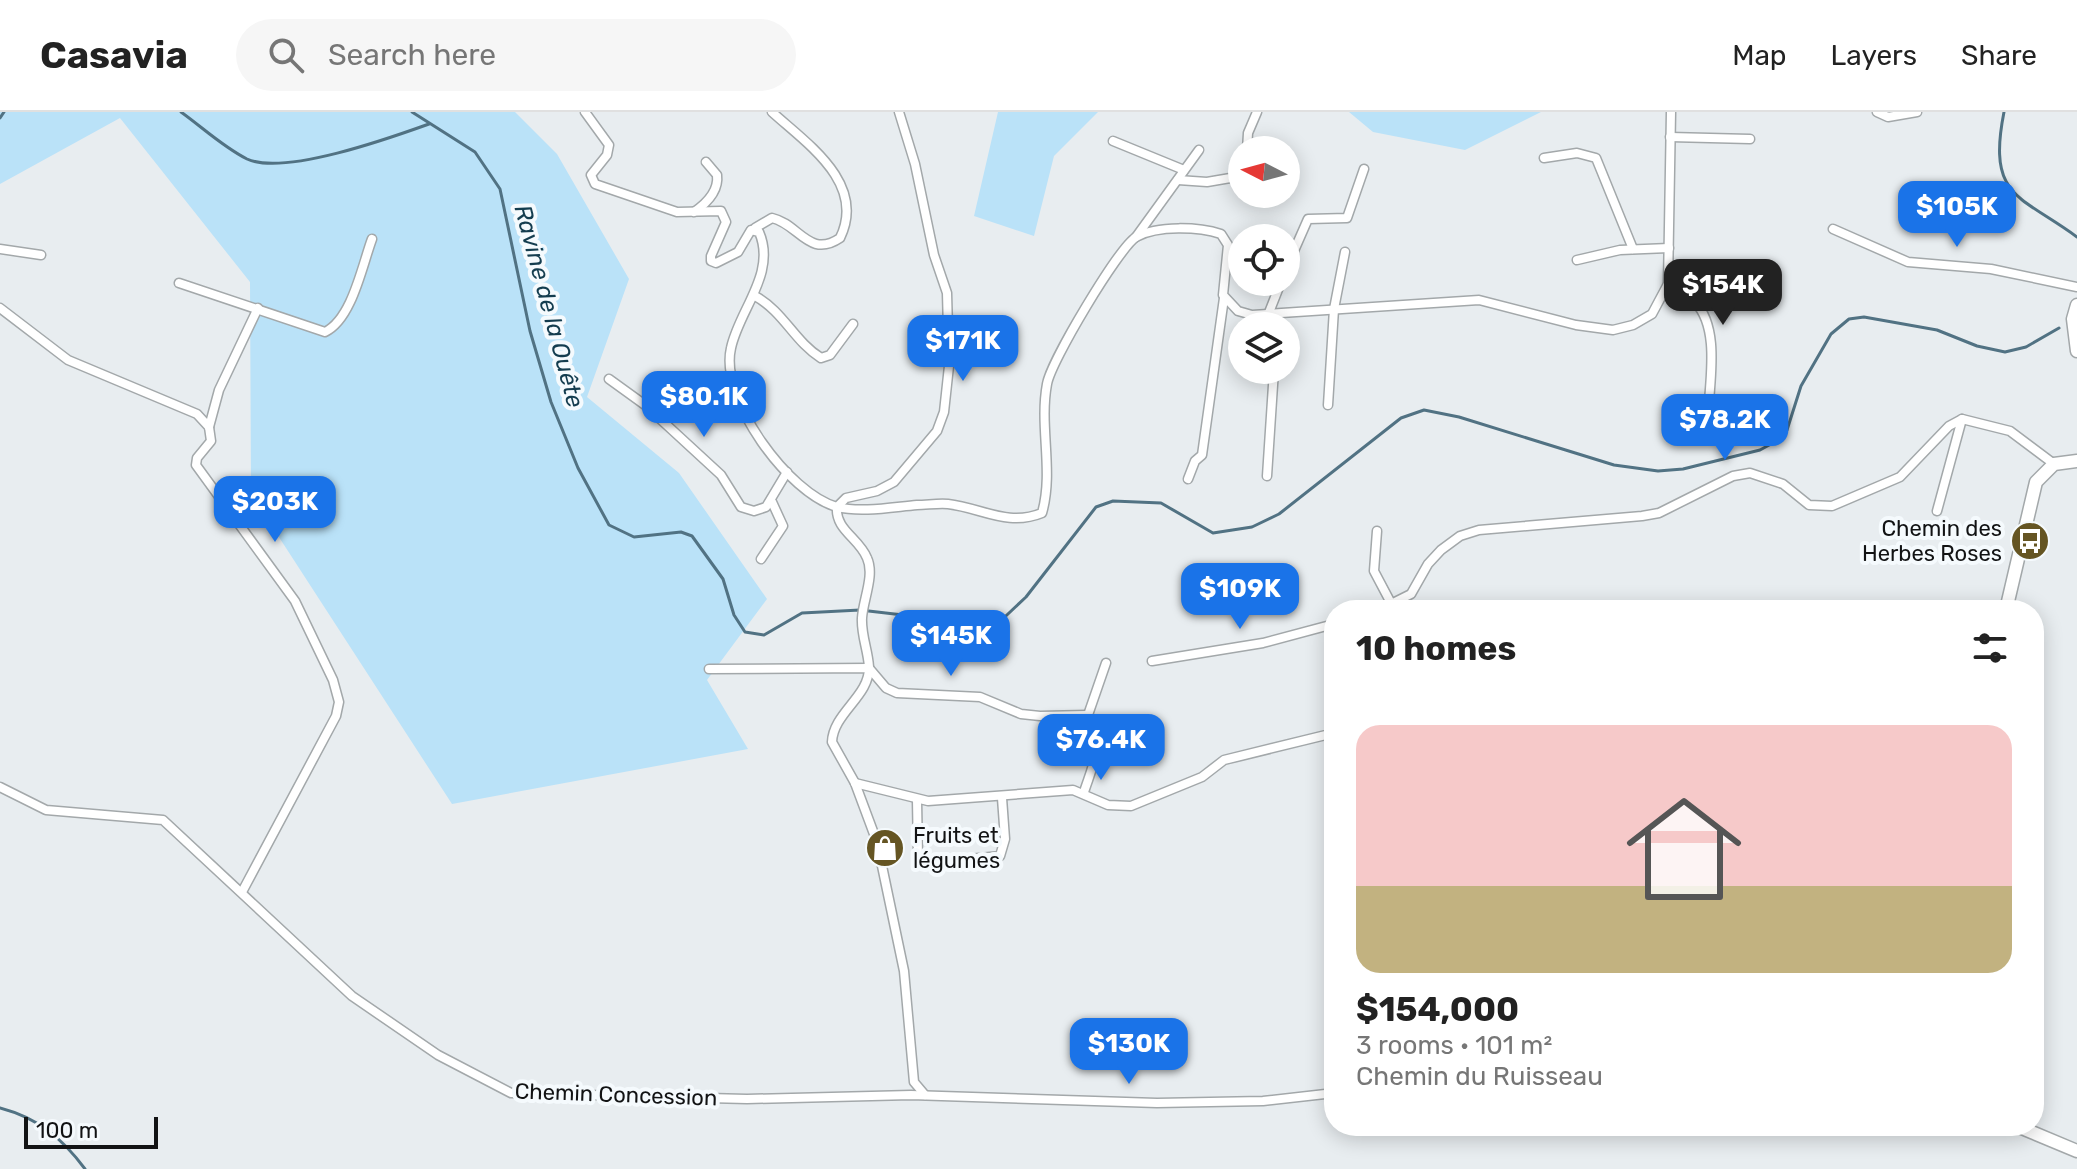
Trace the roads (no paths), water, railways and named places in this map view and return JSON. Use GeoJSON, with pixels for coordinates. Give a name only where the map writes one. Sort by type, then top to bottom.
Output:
{"type":"FeatureCollection","features":[{"type":"Feature","properties":{"kind":"street"},"geometry":{"type":"LineString","coordinates":[[585,112],[609,145],[607,155],[591,175],[595,184],[687,214],[710,210],[724,215],[724,230],[711,256],[711,261],[716,263],[738,252],[755,228],[772,218],[782,220],[808,243],[824,246],[840,238],[845,222],[845,203],[835,172],[772,112]]}},
{"type":"Feature","properties":{"kind":"street"},"geometry":{"type":"LineString","coordinates":[[837,507],[846,498],[877,491],[894,482],[937,431],[944,412],[949,366],[947,293],[934,255],[915,164],[899,112]]}},
{"type":"Feature","properties":{"kind":"street"},"geometry":{"type":"LineString","coordinates":[[1248,136],[1257,112]]}},
{"type":"Feature","properties":{"kind":"street"},"geometry":{"type":"LineString","coordinates":[[1297,312],[1479,300],[1576,325],[1613,330],[1633,325],[1652,314],[1668,284],[1671,112]]}},
{"type":"Feature","properties":{"kind":"street"},"geometry":{"type":"LineString","coordinates":[[1877,112],[1888,117],[1917,112]]}},
{"type":"Feature","properties":{"kind":"street"},"geometry":{"type":"LineString","coordinates":[[1670,137],[1750,139]]}},
{"type":"Feature","properties":{"kind":"street"},"geometry":{"type":"LineString","coordinates":[[1113,141],[1184,170]]}},
{"type":"Feature","properties":{"kind":"street"},"geometry":{"type":"LineString","coordinates":[[755,228],[762,239],[755,296],[731,348],[730,360],[739,400],[752,430],[787,472],[837,507],[944,503],[1023,521],[1042,513],[1049,490],[1047,381],[1073,329],[1122,250],[1136,238],[1199,150]]}},
{"type":"Feature","properties":{"kind":"street"},"geometry":{"type":"LineString","coordinates":[[1544,158],[1577,153],[1596,158],[1633,249]]}},
{"type":"Feature","properties":{"kind":"street"},"geometry":{"type":"LineString","coordinates":[[687,214],[701,207],[717,185],[717,175],[706,162]]}},
{"type":"Feature","properties":{"kind":"street"},"geometry":{"type":"LineString","coordinates":[[1300,237],[1308,219],[1347,218],[1364,169]]}},
{"type":"Feature","properties":{"kind":"street"},"geometry":{"type":"LineString","coordinates":[[1178,180],[1207,182],[1228,178]]}},
{"type":"Feature","properties":{"kind":"street"},"geometry":{"type":"LineString","coordinates":[[1136,238],[1151,232],[1183,229],[1221,234],[1228,245],[1224,297],[1202,455],[1195,461],[1188,479]]}},
{"type":"Feature","properties":{"kind":"street"},"geometry":{"type":"LineString","coordinates":[[1833,229],[1908,262],[1991,269],[2077,287]]}},
{"type":"Feature","properties":{"kind":"street"},"geometry":{"type":"LineString","coordinates":[[179,283],[325,332],[336,327],[372,239]]}},
{"type":"Feature","properties":{"kind":"street"},"geometry":{"type":"LineString","coordinates":[[1577,260],[1633,249],[1669,248]]}},
{"type":"Feature","properties":{"kind":"street"},"geometry":{"type":"LineString","coordinates":[[0,249],[41,255]]}},
{"type":"Feature","properties":{"kind":"street"},"geometry":{"type":"LineString","coordinates":[[1328,405],[1334,309],[1345,252]]}},
{"type":"Feature","properties":{"kind":"street"},"geometry":{"type":"LineString","coordinates":[[1668,284],[1694,300],[1703,313],[1712,362],[1709,402]]}},
{"type":"Feature","properties":{"kind":"street"},"geometry":{"type":"LineString","coordinates":[[755,296],[780,313],[804,347],[821,358],[830,355],[853,324]]}},
{"type":"Feature","properties":{"kind":"street"},"geometry":{"type":"LineString","coordinates":[[1224,297],[1238,311],[1250,312]]}},
{"type":"Feature","properties":{"kind":"street"},"geometry":{"type":"LineString","coordinates":[[2077,305],[2073,319],[2077,351]]}},
{"type":"Feature","properties":{"kind":"street"},"geometry":{"type":"LineString","coordinates":[[0,308],[68,360],[197,414],[209,427]]}},
{"type":"Feature","properties":{"kind":"street"},"geometry":{"type":"LineString","coordinates":[[242,892],[308,773],[339,702],[333,680],[281,577],[227,510],[196,465],[197,458],[211,441],[209,427],[219,390],[258,308]]}},
{"type":"Feature","properties":{"kind":"street"},"geometry":{"type":"LineString","coordinates":[[609,379],[645,405],[721,475],[741,507],[754,511],[772,502],[787,472]]}},
{"type":"Feature","properties":{"kind":"street"},"geometry":{"type":"LineString","coordinates":[[1267,476],[1273,384]]}},
{"type":"Feature","properties":{"kind":"street"},"geometry":{"type":"LineString","coordinates":[[1401,600],[1411,594],[1428,564],[1460,536],[1479,530],[1659,513],[1733,476],[1750,473],[1783,484],[1809,505],[1824,508],[1900,477],[1949,426],[1962,419],[2010,431],[2054,464]]}},
{"type":"Feature","properties":{"kind":"street"},"geometry":{"type":"LineString","coordinates":[[1937,511],[1962,419]]}},
{"type":"Feature","properties":{"kind":"street"},"geometry":{"type":"LineString","coordinates":[[2008,600],[2031,492],[2054,464],[2077,461]]}},
{"type":"Feature","properties":{"kind":"street"},"geometry":{"type":"LineString","coordinates":[[761,559],[783,526],[772,502]]}},
{"type":"Feature","properties":{"kind":"street"},"geometry":{"type":"LineString","coordinates":[[837,507],[841,527],[867,558],[870,568],[861,620],[869,668],[876,679],[897,693],[980,697],[1012,711],[1040,716],[1088,715]]}},
{"type":"Feature","properties":{"kind":"street"},"geometry":{"type":"LineString","coordinates":[[1377,531],[1374,571],[1389,600]]}},
{"type":"Feature","properties":{"kind":"street"},"geometry":{"type":"LineString","coordinates":[[1152,661],[1263,643],[1324,627]]}},
{"type":"Feature","properties":{"kind":"street"},"geometry":{"type":"LineString","coordinates":[[1088,715],[1106,663]]}},
{"type":"Feature","properties":{"kind":"street"},"geometry":{"type":"LineString","coordinates":[[709,669],[869,668]]}},
{"type":"Feature","properties":{"kind":"street"},"geometry":{"type":"LineString","coordinates":[[869,668],[859,693],[832,733],[835,752],[855,783],[877,842],[904,971],[914,1082],[925,1095]]}},
{"type":"Feature","properties":{"kind":"street"},"geometry":{"type":"LineString","coordinates":[[1084,792],[1096,755],[1097,738],[1095,723],[1088,715]]}},
{"type":"Feature","properties":{"kind":"street"},"geometry":{"type":"LineString","coordinates":[[855,783],[917,800],[1002,798],[1026,792],[1084,792],[1108,805],[1136,805],[1202,777],[1224,760],[1324,735]]}},
{"type":"Feature","properties":{"kind":"street","name":"Chemin Concession"},"geometry":{"type":"LineString","coordinates":[[0,787],[46,810],[163,820],[352,996],[438,1055],[511,1093],[747,1099],[925,1095],[1157,1103],[1263,1101],[1324,1094]]}},
{"type":"Feature","properties":{"kind":"street"},"geometry":{"type":"LineString","coordinates":[[917,800],[918,856],[928,863],[1000,856],[1005,839],[1002,798]]}},
{"type":"Feature","properties":{"kind":"street"},"geometry":{"type":"LineString","coordinates":[[2041,1136],[2077,1151]]}},
{"type":"Feature","properties":{"kind":"waterway"},"geometry":{"type":"LineString","coordinates":[[0,118],[4,112]]}},
{"type":"Feature","properties":{"kind":"waterway"},"geometry":{"type":"LineString","coordinates":[[181,112],[238,154],[264,163],[286,163],[337,153],[429,124]]}},
{"type":"Feature","properties":{"kind":"waterway","name":"Ravine de la Ouête"},"geometry":{"type":"LineString","coordinates":[[412,112],[475,152],[500,189],[530,331],[551,402],[578,468],[609,525],[634,537],[681,532],[692,536],[723,579],[734,615],[745,632],[764,635],[802,613],[860,610],[903,615],[945,634],[978,637],[991,630],[1026,597],[1096,507],[1113,501],[1161,503],[1213,533],[1252,527],[1279,514],[1401,418],[1424,410],[1459,417],[1614,465],[1658,471],[1683,469],[1760,450],[1780,439],[1787,430],[1801,386],[1831,334],[1849,319],[1864,317],[1937,330],[1977,346],[2005,352],[2026,347],[2059,328]]}},
{"type":"Feature","properties":{"kind":"waterway"},"geometry":{"type":"LineString","coordinates":[[2004,112],[2000,162],[2005,178],[2024,202],[2077,237]]}},
{"type":"Feature","properties":{"kind":"waterway"},"geometry":{"type":"LineString","coordinates":[[0,1108],[26,1117],[48,1131],[85,1169]]}},
{"type":"Feature","properties":{"kind":"place","name":"Chemin des Herbes Roses"},"geometry":{"type":"Point","coordinates":[2030,541]}},
{"type":"Feature","properties":{"kind":"place","name":"Fruits et légumes"},"geometry":{"type":"Point","coordinates":[885,848]}}]}
